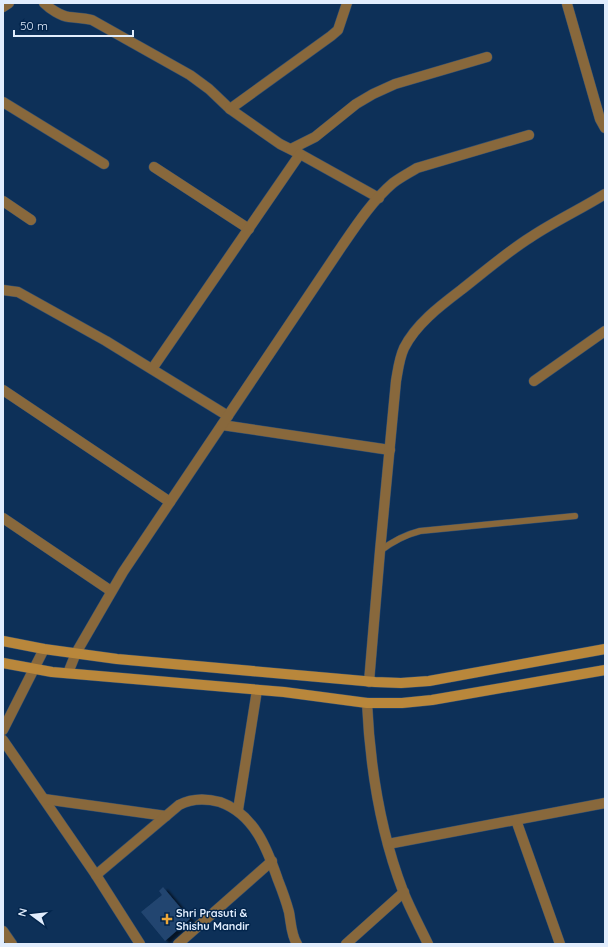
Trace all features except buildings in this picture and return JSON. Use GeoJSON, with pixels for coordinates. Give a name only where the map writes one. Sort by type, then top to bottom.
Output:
{"type":"FeatureCollection","features":[{"type":"Feature","properties":{"kind":"main road"},"geometry":{"type":"LineString","coordinates":[[3,641],[44,649],[117,659],[369,682],[401,683],[429,681],[605,649]]}},
{"type":"Feature","properties":{"kind":"main road"},"geometry":{"type":"LineString","coordinates":[[3,663],[68,673],[284,692],[366,703],[402,703],[432,700],[605,670]]}},
{"type":"Feature","properties":{"kind":"street"},"geometry":{"type":"LineString","coordinates":[[3,7],[9,3]]}},
{"type":"Feature","properties":{"kind":"street"},"geometry":{"type":"LineString","coordinates":[[44,3],[68,17],[86,18],[92,20],[190,75],[209,89],[230,109],[280,144],[379,198]]}},
{"type":"Feature","properties":{"kind":"street"},"geometry":{"type":"LineString","coordinates":[[230,109],[338,30],[347,3]]}},
{"type":"Feature","properties":{"kind":"street"},"geometry":{"type":"LineString","coordinates":[[567,4],[600,119],[605,128]]}},
{"type":"Feature","properties":{"kind":"street"},"geometry":{"type":"LineString","coordinates":[[291,149],[315,137],[356,104],[373,94],[395,84],[487,57]]}},
{"type":"Feature","properties":{"kind":"street"},"geometry":{"type":"LineString","coordinates":[[3,102],[104,164]]}},
{"type":"Feature","properties":{"kind":"street"},"geometry":{"type":"LineString","coordinates":[[68,673],[76,653],[111,591],[342,246],[379,198],[392,184],[417,168],[529,135]]}},
{"type":"Feature","properties":{"kind":"street"},"geometry":{"type":"LineString","coordinates":[[152,369],[300,154]]}},
{"type":"Feature","properties":{"kind":"street"},"geometry":{"type":"LineString","coordinates":[[154,167],[249,229]]}},
{"type":"Feature","properties":{"kind":"street"},"geometry":{"type":"LineString","coordinates":[[369,682],[380,551],[399,363],[404,348],[426,319],[444,303],[529,238],[605,194]]}},
{"type":"Feature","properties":{"kind":"street"},"geometry":{"type":"LineString","coordinates":[[3,201],[31,220]]}},
{"type":"Feature","properties":{"kind":"street"},"geometry":{"type":"LineString","coordinates":[[3,290],[18,292],[106,341],[228,416]]}},
{"type":"Feature","properties":{"kind":"street"},"geometry":{"type":"LineString","coordinates":[[534,381],[605,331]]}},
{"type":"Feature","properties":{"kind":"street"},"geometry":{"type":"LineString","coordinates":[[3,390],[170,502]]}},
{"type":"Feature","properties":{"kind":"street"},"geometry":{"type":"LineString","coordinates":[[222,425],[390,450]]}},
{"type":"Feature","properties":{"kind":"street"},"geometry":{"type":"LineString","coordinates":[[3,518],[111,591]]}},
{"type":"Feature","properties":{"kind":"street"},"geometry":{"type":"LineString","coordinates":[[3,730],[44,649]]}},
{"type":"Feature","properties":{"kind":"street"},"geometry":{"type":"LineString","coordinates":[[238,810],[257,690]]}},
{"type":"Feature","properties":{"kind":"street"},"geometry":{"type":"LineString","coordinates":[[366,703],[368,736],[377,800],[388,844],[404,892],[428,944]]}},
{"type":"Feature","properties":{"kind":"street"},"geometry":{"type":"LineString","coordinates":[[3,740],[96,875],[140,944]]}},
{"type":"Feature","properties":{"kind":"street"},"geometry":{"type":"LineString","coordinates":[[44,799],[166,816]]}},
{"type":"Feature","properties":{"kind":"street"},"geometry":{"type":"LineString","coordinates":[[96,875],[179,805],[194,799],[215,801],[227,805],[238,810],[245,816],[261,838],[272,861],[287,907],[293,936],[297,944]]}},
{"type":"Feature","properties":{"kind":"street"},"geometry":{"type":"LineString","coordinates":[[388,844],[605,803]]}},
{"type":"Feature","properties":{"kind":"street"},"geometry":{"type":"LineString","coordinates":[[516,820],[560,944]]}},
{"type":"Feature","properties":{"kind":"street"},"geometry":{"type":"LineString","coordinates":[[178,944],[272,861]]}},
{"type":"Feature","properties":{"kind":"street"},"geometry":{"type":"LineString","coordinates":[[346,944],[404,892]]}},
{"type":"Feature","properties":{"kind":"street"},"geometry":{"type":"LineString","coordinates":[[3,931],[12,944]]}},
{"type":"Feature","properties":{"kind":"lane"},"geometry":{"type":"LineString","coordinates":[[380,551],[394,540],[406,534],[420,531],[576,516]]}},
{"type":"Feature","properties":{"kind":"place","name":"Shri Prasuti & Shishu Mandir"},"geometry":{"type":"Point","coordinates":[167,919]}}]}
